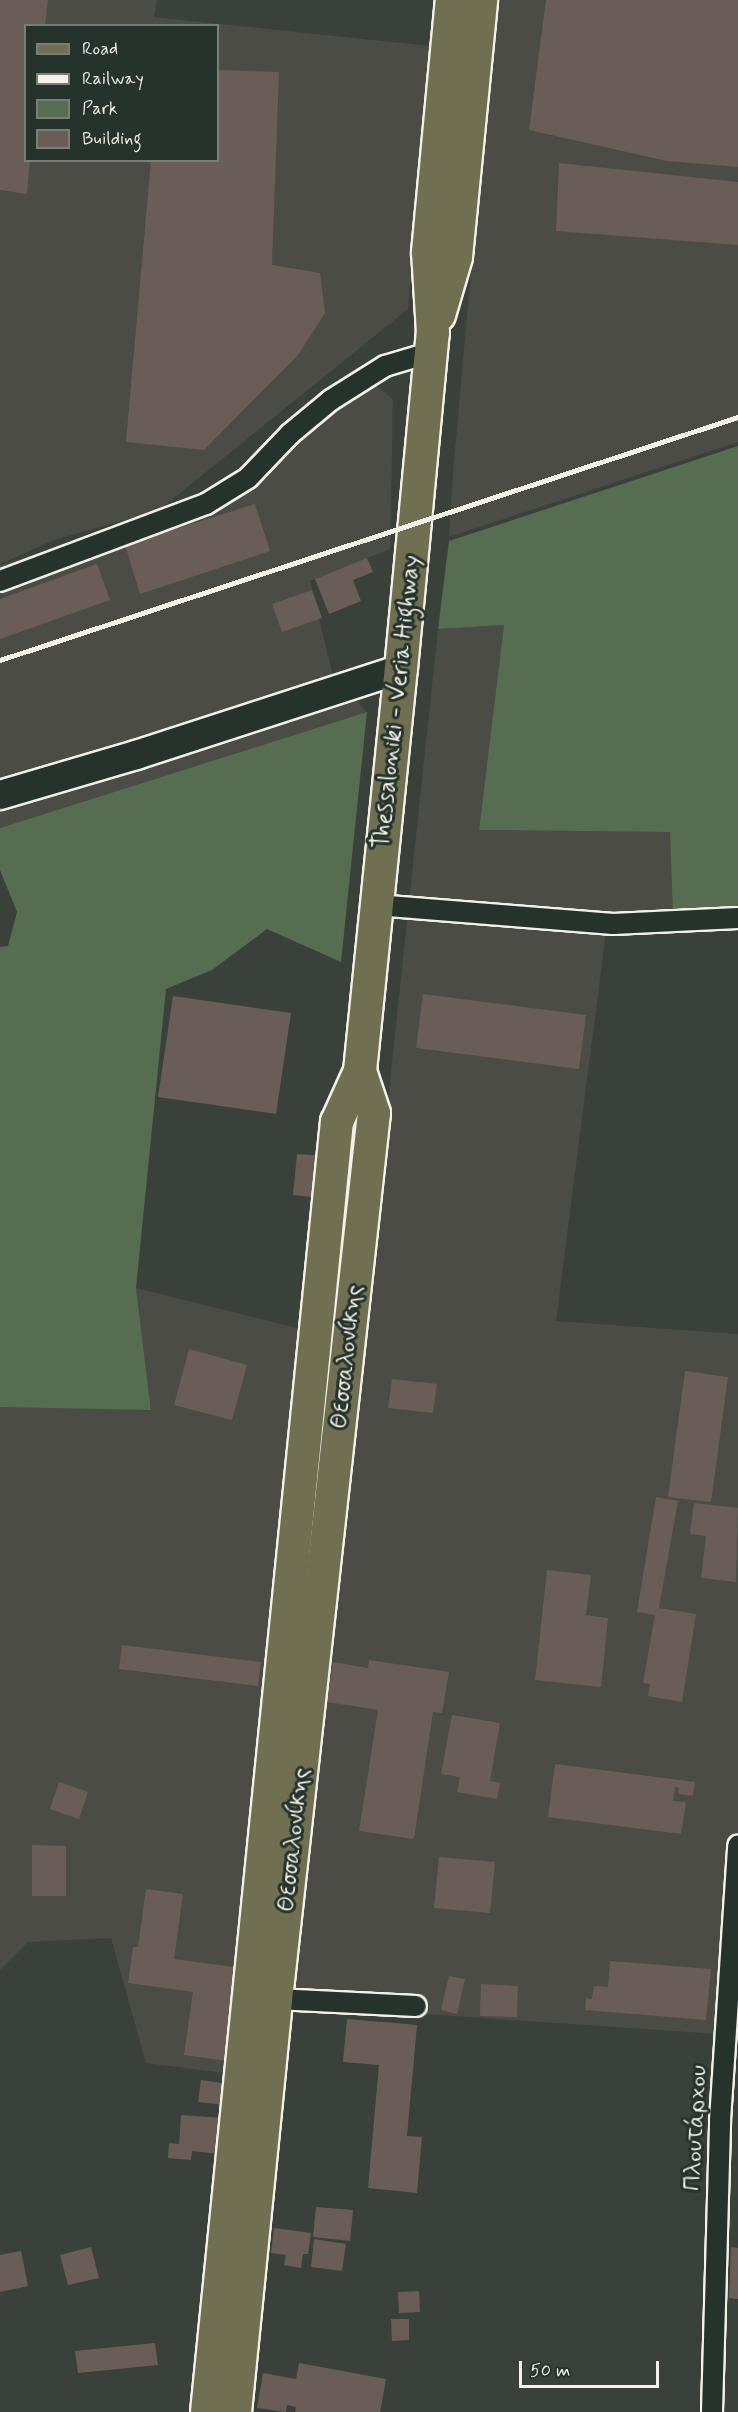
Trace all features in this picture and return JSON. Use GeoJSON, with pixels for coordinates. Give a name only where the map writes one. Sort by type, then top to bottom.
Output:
{"type":"FeatureCollection","features":[{"type":"Feature","properties":{"kind":"main road","name":"Thessaloniki - Veria Highway"},"geometry":{"type":"LineString","coordinates":[[321,1271],[337,1122],[360,1071],[433,343],[428,252],[452,0]]}},
{"type":"Feature","properties":{"kind":"main road","name":"Thessaloniki - Veria Highway"},"geometry":{"type":"LineString","coordinates":[[433,343],[456,257],[481,0]]}},
{"type":"Feature","properties":{"kind":"main road","name":"Thessaloniki - Veria Highway"},"geometry":{"type":"LineString","coordinates":[[357,1269],[374,1113],[360,1071]]}},
{"type":"Feature","properties":{"kind":"main road","name":"Θεσσαλονίκης"},"geometry":{"type":"LineString","coordinates":[[235,2412],[276,2000],[357,1269]]}},
{"type":"Feature","properties":{"kind":"main road","name":"Θεσσαλονίκης"},"geometry":{"type":"LineString","coordinates":[[207,2412],[321,1271]]}},
{"type":"Feature","properties":{"kind":"street"},"geometry":{"type":"LineString","coordinates":[[0,581],[206,504],[248,478],[290,434],[330,400],[385,366],[433,343]]}},
{"type":"Feature","properties":{"kind":"street"},"geometry":{"type":"LineString","coordinates":[[0,795],[136,755],[401,669]]}},
{"type":"Feature","properties":{"kind":"street"},"geometry":{"type":"LineString","coordinates":[[376,906],[613,924],[738,918]]}},
{"type":"Feature","properties":{"kind":"street","name":"Πλουτάρχου"},"geometry":{"type":"LineString","coordinates":[[712,2412],[720,2120],[738,1846]]}},
{"type":"Feature","properties":{"kind":"street"},"geometry":{"type":"LineString","coordinates":[[276,2000],[417,2006]]}},
{"type":"Feature","properties":{"kind":"shaded area"},"geometry":{"type":"Polygon","coordinates":[[[0,0],[157,0],[154,17],[430,46],[408,309],[159,510],[54,540],[0,564],[0,0]]]}},
{"type":"Feature","properties":{"kind":"shaded area"},"geometry":{"type":"Polygon","coordinates":[[[495,0],[738,0],[738,442],[449,537],[453,473],[495,0]]]}},
{"type":"Feature","properties":{"kind":"shaded area"},"geometry":{"type":"Polygon","coordinates":[[[374,383],[393,400],[390,549],[310,581],[333,676],[367,712],[0,828],[0,565],[248,489],[288,439],[374,383]]]}},
{"type":"Feature","properties":{"kind":"shaded area"},"geometry":{"type":"Polygon","coordinates":[[[504,625],[479,830],[671,832],[674,930],[606,932],[556,1321],[738,1334],[738,1982],[732,2035],[292,2005],[438,629],[504,625]]]}},
{"type":"Feature","properties":{"kind":"shaded area"},"geometry":{"type":"Polygon","coordinates":[[[136,1288],[309,1331],[232,2074],[146,2063],[111,1938],[28,1942],[0,1970],[0,1407],[151,1409],[136,1288]]]}},
{"type":"Feature","properties":{"kind":"green space"},"geometry":{"type":"Polygon","coordinates":[[[738,446],[738,908],[673,912],[670,832],[479,830],[504,625],[438,629],[449,541],[738,446]]]}},
{"type":"Feature","properties":{"kind":"green space"},"geometry":{"type":"Polygon","coordinates":[[[367,712],[341,962],[267,929],[212,970],[166,989],[136,1288],[151,1410],[0,1407],[0,947],[8,946],[17,912],[0,870],[0,828],[367,712]]]}},
{"type":"Feature","properties":{"kind":"building"},"geometry":{"type":"Polygon","coordinates":[[[0,0],[48,0],[45,24],[24,24],[24,162],[30,162],[27,194],[0,190],[0,0]]]}},
{"type":"Feature","properties":{"kind":"building"},"geometry":{"type":"Polygon","coordinates":[[[546,0],[738,0],[738,167],[667,161],[529,130],[546,0]]]}},
{"type":"Feature","properties":{"kind":"building"},"geometry":{"type":"Polygon","coordinates":[[[219,70],[279,72],[272,265],[320,273],[325,313],[298,355],[204,450],[126,442],[151,162],[219,162],[219,70]]]}},
{"type":"Feature","properties":{"kind":"building"},"geometry":{"type":"Polygon","coordinates":[[[559,163],[738,182],[738,245],[556,231],[559,163]]]}},
{"type":"Feature","properties":{"kind":"building"},"geometry":{"type":"Polygon","coordinates":[[[255,504],[270,551],[140,594],[125,545],[255,504]]]}},
{"type":"Feature","properties":{"kind":"building"},"geometry":{"type":"Polygon","coordinates":[[[367,558],[373,572],[353,580],[361,601],[329,614],[315,579],[367,558]]]}},
{"type":"Feature","properties":{"kind":"building"},"geometry":{"type":"Polygon","coordinates":[[[97,564],[110,600],[0,639],[0,599],[97,564]]]}},
{"type":"Feature","properties":{"kind":"building"},"geometry":{"type":"Polygon","coordinates":[[[312,590],[322,618],[282,632],[272,604],[312,590]]]}},
{"type":"Feature","properties":{"kind":"building"},"geometry":{"type":"Polygon","coordinates":[[[423,994],[586,1015],[579,1069],[416,1048],[423,994]]]}},
{"type":"Feature","properties":{"kind":"building"},"geometry":{"type":"Polygon","coordinates":[[[173,996],[291,1013],[276,1114],[158,1097],[173,996]]]}},
{"type":"Feature","properties":{"kind":"building"},"geometry":{"type":"Polygon","coordinates":[[[297,1154],[324,1156],[320,1198],[293,1195],[297,1154]]]}},
{"type":"Feature","properties":{"kind":"building"},"geometry":{"type":"Polygon","coordinates":[[[189,1349],[247,1365],[232,1420],[174,1405],[189,1349]]]}},
{"type":"Feature","properties":{"kind":"building"},"geometry":{"type":"Polygon","coordinates":[[[685,1371],[728,1377],[711,1502],[668,1497],[685,1371]]]}},
{"type":"Feature","properties":{"kind":"building"},"geometry":{"type":"Polygon","coordinates":[[[392,1379],[437,1384],[433,1413],[388,1408],[392,1379]]]}},
{"type":"Feature","properties":{"kind":"building"},"geometry":{"type":"Polygon","coordinates":[[[656,1497],[678,1501],[659,1608],[696,1614],[682,1702],[648,1696],[650,1684],[643,1683],[655,1615],[637,1612],[656,1497]]]}},
{"type":"Feature","properties":{"kind":"building"},"geometry":{"type":"Polygon","coordinates":[[[694,1503],[738,1508],[736,1582],[701,1578],[706,1536],[690,1534],[694,1503]]]}},
{"type":"Feature","properties":{"kind":"building"},"geometry":{"type":"Polygon","coordinates":[[[547,1570],[591,1575],[586,1615],[608,1618],[601,1687],[535,1680],[547,1570]]]}},
{"type":"Feature","properties":{"kind":"building"},"geometry":{"type":"Polygon","coordinates":[[[122,1645],[261,1662],[258,1686],[119,1669],[122,1645]]]}},
{"type":"Feature","properties":{"kind":"building"},"geometry":{"type":"Polygon","coordinates":[[[369,1660],[449,1672],[442,1713],[433,1712],[414,1839],[359,1831],[378,1710],[327,1702],[333,1662],[368,1668],[369,1660]]]}},
{"type":"Feature","properties":{"kind":"building"},"geometry":{"type":"Polygon","coordinates":[[[452,1715],[500,1723],[490,1781],[500,1783],[497,1799],[457,1792],[460,1777],[441,1774],[452,1715]]]}},
{"type":"Feature","properties":{"kind":"building"},"geometry":{"type":"Polygon","coordinates":[[[555,1764],[695,1782],[693,1796],[678,1794],[679,1788],[675,1787],[673,1801],[686,1802],[681,1834],[548,1817],[555,1764]]]}},
{"type":"Feature","properties":{"kind":"building"},"geometry":{"type":"Polygon","coordinates":[[[59,1782],[88,1792],[79,1819],[50,1809],[59,1782]]]}},
{"type":"Feature","properties":{"kind":"building"},"geometry":{"type":"Polygon","coordinates":[[[32,1845],[66,1846],[66,1896],[32,1896],[32,1845]]]}},
{"type":"Feature","properties":{"kind":"building"},"geometry":{"type":"Polygon","coordinates":[[[439,1857],[495,1862],[490,1913],[434,1908],[439,1857]]]}},
{"type":"Feature","properties":{"kind":"building"},"geometry":{"type":"Polygon","coordinates":[[[146,1889],[183,1894],[174,1959],[241,1968],[228,2061],[184,2055],[193,1992],[128,1983],[133,1947],[138,1947],[146,1889]]]}},
{"type":"Feature","properties":{"kind":"building"},"geometry":{"type":"Polygon","coordinates":[[[610,1961],[711,1969],[706,2020],[585,2010],[586,1998],[592,1999],[594,1986],[608,1987],[610,1961]]]}},
{"type":"Feature","properties":{"kind":"building"},"geometry":{"type":"Polygon","coordinates":[[[449,1976],[465,1979],[457,2014],[441,2010],[449,1976]]]}},
{"type":"Feature","properties":{"kind":"building"},"geometry":{"type":"Polygon","coordinates":[[[481,1984],[518,1986],[517,2017],[480,2016],[481,1984]]]}},
{"type":"Feature","properties":{"kind":"building"},"geometry":{"type":"Polygon","coordinates":[[[347,2019],[417,2025],[407,2136],[422,2137],[417,2193],[368,2188],[379,2065],[343,2062],[347,2019]]]}},
{"type":"Feature","properties":{"kind":"building"},"geometry":{"type":"Polygon","coordinates":[[[201,2080],[228,2084],[225,2105],[198,2102],[201,2080]]]}},
{"type":"Feature","properties":{"kind":"building"},"geometry":{"type":"Polygon","coordinates":[[[181,2115],[223,2118],[220,2154],[192,2151],[191,2160],[168,2158],[169,2143],[179,2144],[181,2115]]]}},
{"type":"Feature","properties":{"kind":"building"},"geometry":{"type":"Polygon","coordinates":[[[316,2207],[353,2210],[350,2241],[313,2237],[316,2207]]]}},
{"type":"Feature","properties":{"kind":"building"},"geometry":{"type":"Polygon","coordinates":[[[274,2228],[311,2233],[308,2254],[303,2254],[301,2268],[284,2265],[286,2255],[271,2253],[274,2228]]]}},
{"type":"Feature","properties":{"kind":"building"},"geometry":{"type":"Polygon","coordinates":[[[314,2239],[346,2244],[342,2271],[311,2267],[314,2239]]]}},
{"type":"Feature","properties":{"kind":"building"},"geometry":{"type":"Polygon","coordinates":[[[91,2247],[99,2278],[68,2285],[60,2255],[91,2247]]]}},
{"type":"Feature","properties":{"kind":"building"},"geometry":{"type":"Polygon","coordinates":[[[731,2247],[738,2248],[738,2299],[729,2298],[731,2247]]]}},
{"type":"Feature","properties":{"kind":"building"},"geometry":{"type":"Polygon","coordinates":[[[21,2251],[28,2286],[0,2292],[0,2255],[21,2251]]]}},
{"type":"Feature","properties":{"kind":"building"},"geometry":{"type":"Polygon","coordinates":[[[419,2291],[420,2312],[399,2313],[398,2292],[419,2291]]]}},
{"type":"Feature","properties":{"kind":"building"},"geometry":{"type":"Polygon","coordinates":[[[391,2319],[409,2319],[409,2340],[392,2341],[391,2319]]]}},
{"type":"Feature","properties":{"kind":"building"},"geometry":{"type":"Polygon","coordinates":[[[155,2343],[158,2365],[78,2373],[75,2351],[155,2343]]]}},
{"type":"Feature","properties":{"kind":"building"},"geometry":{"type":"Polygon","coordinates":[[[299,2363],[386,2379],[380,2412],[295,2412],[296,2407],[287,2405],[286,2412],[257,2408],[263,2373],[296,2379],[299,2363]]]}},
{"type":"Feature","properties":{"kind":"railway"},"geometry":{"type":"LineString","coordinates":[[0,660],[738,417]]}}]}
